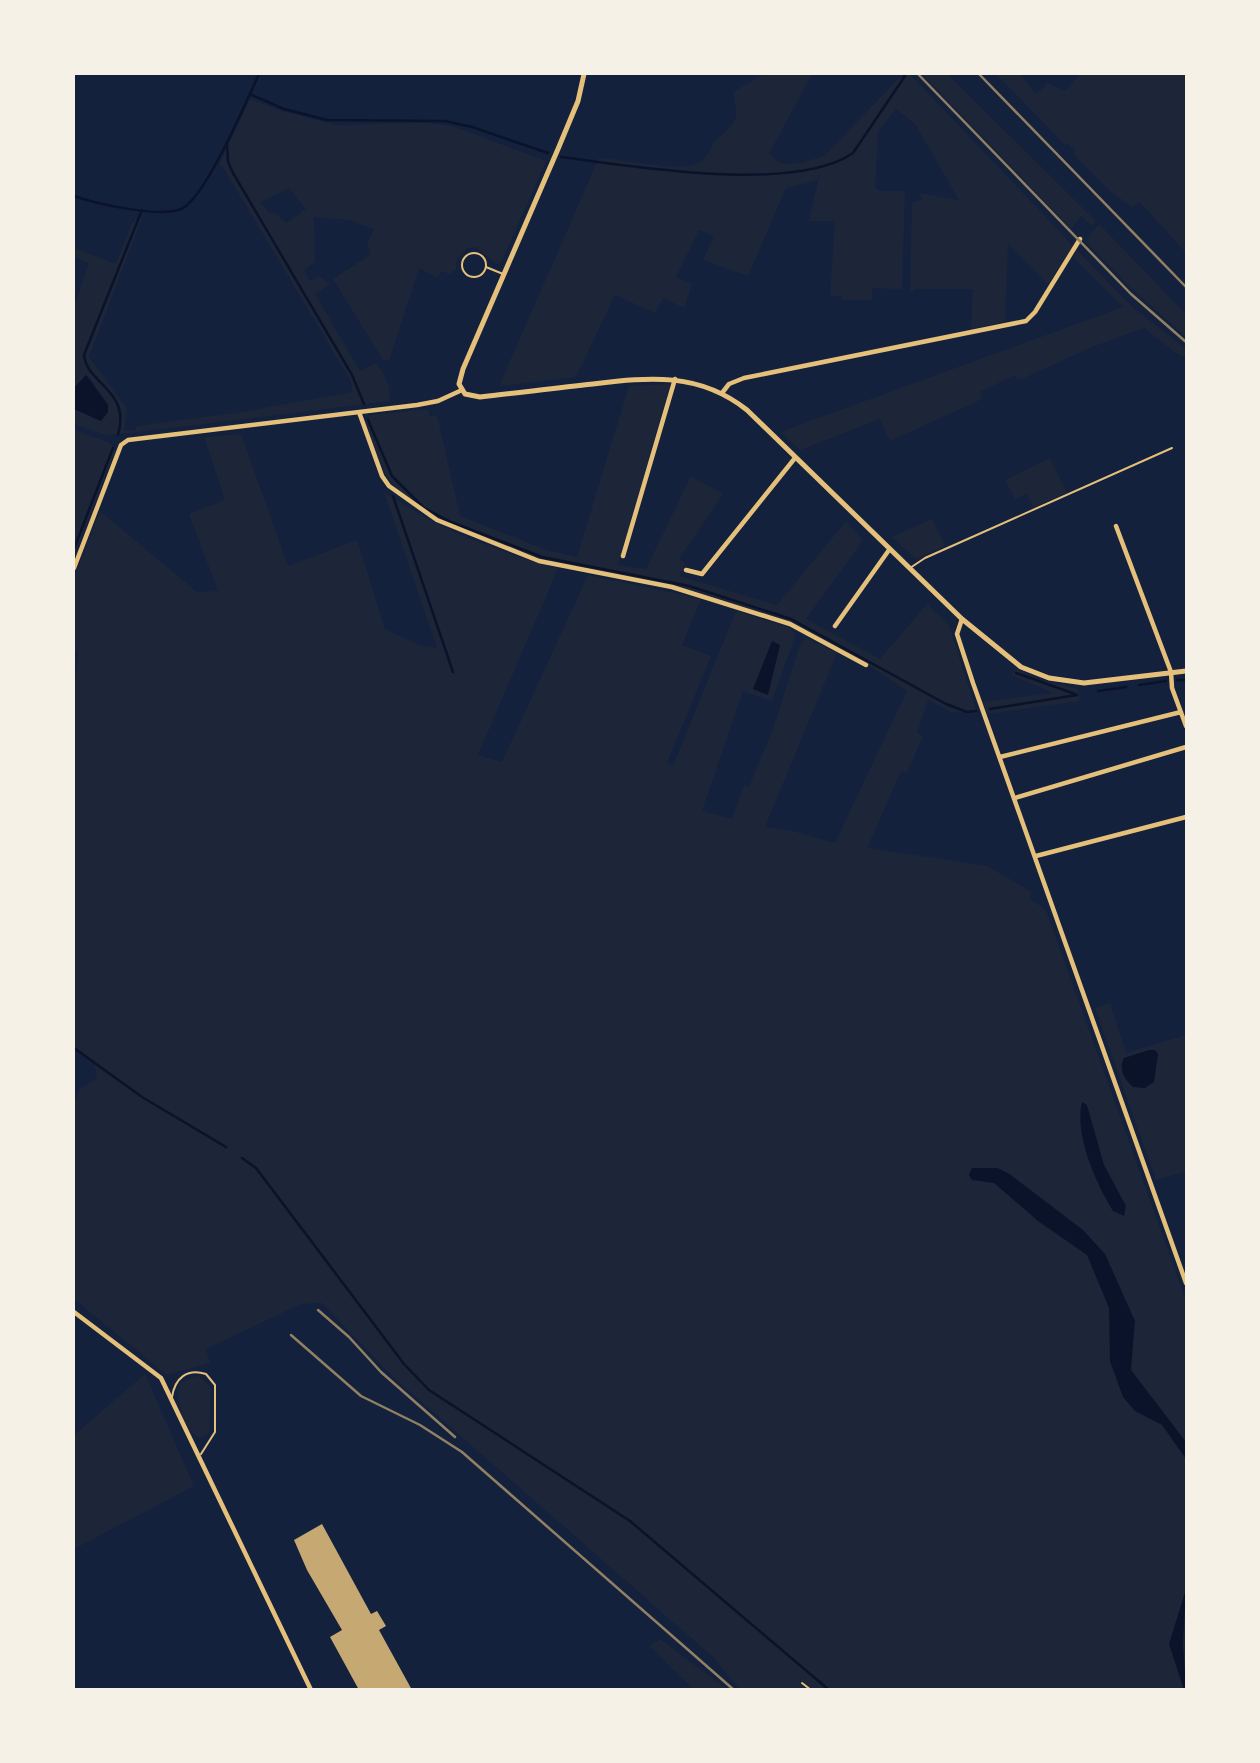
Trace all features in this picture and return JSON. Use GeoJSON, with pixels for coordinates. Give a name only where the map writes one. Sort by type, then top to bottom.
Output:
{"type":"FeatureCollection","features":[{"type":"Feature","properties":{"kind":"street"},"geometry":{"type":"LineString","coordinates":[[584,74],[578,101],[463,369],[461,390],[469,396],[480,397],[638,378],[676,378],[722,393],[747,410],[889,550],[1006,658],[1049,678],[1097,683],[1186,671]]}},
{"type":"Feature","properties":{"kind":"street"},"geometry":{"type":"LineString","coordinates":[[722,393],[737,379],[1026,321],[1035,312],[1080,239]]}},
{"type":"Feature","properties":{"kind":"street"},"geometry":{"type":"LineString","coordinates":[[623,556],[676,378]]}},
{"type":"Feature","properties":{"kind":"street"},"geometry":{"type":"LineString","coordinates":[[74,568],[124,442],[438,401],[461,390]]}},
{"type":"Feature","properties":{"kind":"street"},"geometry":{"type":"LineString","coordinates":[[359,412],[382,476],[389,486],[437,520],[539,561],[672,587],[790,624],[866,665]]}},
{"type":"Feature","properties":{"kind":"street"},"geometry":{"type":"LineString","coordinates":[[686,570],[702,574],[795,457]]}},
{"type":"Feature","properties":{"kind":"street"},"geometry":{"type":"LineString","coordinates":[[1116,526],[1171,672],[1170,681],[1186,726]]}},
{"type":"Feature","properties":{"kind":"street"},"geometry":{"type":"LineString","coordinates":[[835,626],[889,550]]}},
{"type":"Feature","properties":{"kind":"street"},"geometry":{"type":"LineString","coordinates":[[962,618],[957,634],[1186,1283]]}},
{"type":"Feature","properties":{"kind":"street"},"geometry":{"type":"LineString","coordinates":[[1000,757],[1181,712]]}},
{"type":"Feature","properties":{"kind":"street"},"geometry":{"type":"LineString","coordinates":[[1015,798],[1186,747]]}},
{"type":"Feature","properties":{"kind":"street"},"geometry":{"type":"LineString","coordinates":[[1036,856],[1186,817]]}},
{"type":"Feature","properties":{"kind":"street"},"geometry":{"type":"LineString","coordinates":[[74,1312],[162,1378],[311,1689]]}},
{"type":"Feature","properties":{"kind":"lane"},"geometry":{"type":"LineString","coordinates":[[476,253],[483,258],[485,267],[480,274],[471,276],[464,271],[462,262],[467,255],[476,253]]}},
{"type":"Feature","properties":{"kind":"lane"},"geometry":{"type":"LineString","coordinates":[[485,267],[504,274]]}},
{"type":"Feature","properties":{"kind":"lane"},"geometry":{"type":"LineString","coordinates":[[909,569],[925,558],[1172,448]]}},
{"type":"Feature","properties":{"kind":"lane"},"geometry":{"type":"LineString","coordinates":[[172,1398],[174,1387],[185,1373],[206,1374],[215,1385],[215,1432],[198,1458]]}},
{"type":"Feature","properties":{"kind":"path"},"geometry":{"type":"LineString","coordinates":[[802,1682],[811,1689]]}},
{"type":"Feature","properties":{"kind":"shaded area"},"geometry":{"type":"Polygon","coordinates":[[[764,74],[812,74],[769,154],[782,164],[801,163],[824,156],[898,79],[910,74],[1073,246],[1048,284],[1008,244],[1005,322],[971,329],[973,289],[916,289],[910,294],[912,203],[922,200],[919,193],[959,200],[915,124],[896,109],[878,132],[875,187],[879,191],[905,191],[902,289],[872,288],[872,300],[842,300],[842,296],[830,296],[835,221],[809,221],[820,173],[816,181],[786,188],[748,276],[703,260],[714,236],[699,230],[676,277],[692,284],[684,308],[663,298],[655,313],[615,295],[576,377],[499,386],[599,158],[670,166],[695,164],[703,160],[735,119],[733,92],[764,74]]]}},
{"type":"Feature","properties":{"kind":"shaded area"},"geometry":{"type":"Polygon","coordinates":[[[922,74],[947,74],[1096,221],[1092,226],[1081,216],[1071,229],[922,74]]]}},
{"type":"Feature","properties":{"kind":"shaded area"},"geometry":{"type":"Polygon","coordinates":[[[996,74],[1020,74],[1036,94],[1048,83],[1065,91],[1080,74],[1186,74],[1186,253],[1140,202],[1132,207],[1111,192],[1073,154],[1076,151],[1068,143],[1065,145],[996,74]]]}},
{"type":"Feature","properties":{"kind":"shaded area"},"geometry":{"type":"Polygon","coordinates":[[[250,99],[284,112],[337,125],[426,123],[452,126],[546,161],[501,263],[496,264],[476,247],[467,248],[456,261],[456,270],[449,274],[441,271],[437,278],[419,268],[389,361],[383,360],[333,279],[371,254],[367,243],[374,229],[349,220],[314,217],[315,262],[304,270],[310,281],[319,276],[330,284],[315,294],[360,371],[376,363],[388,385],[390,401],[121,434],[105,435],[74,424],[74,409],[100,421],[108,412],[108,405],[86,375],[74,388],[74,307],[89,263],[74,257],[74,248],[116,264],[131,225],[137,218],[142,218],[89,357],[127,409],[124,431],[136,430],[137,426],[241,412],[352,392],[351,381],[223,167],[219,165],[250,99]],[[289,188],[261,202],[269,213],[275,213],[286,223],[306,209],[289,188]]]}},
{"type":"Feature","properties":{"kind":"shaded area"},"geometry":{"type":"Polygon","coordinates":[[[1099,224],[1186,314],[1186,337],[1130,287],[1085,241],[1099,224]]]}},
{"type":"Feature","properties":{"kind":"shaded area"},"geometry":{"type":"Polygon","coordinates":[[[1077,250],[1130,305],[1186,349],[1186,356],[1180,356],[1144,328],[1092,347],[1022,379],[1017,380],[1015,375],[980,392],[982,399],[890,441],[880,419],[800,450],[780,432],[1123,307],[1073,257],[1077,250]]]}},
{"type":"Feature","properties":{"kind":"shaded area"},"geometry":{"type":"Polygon","coordinates":[[[86,375],[108,405],[108,412],[101,421],[74,409],[74,388],[86,375]]]}},
{"type":"Feature","properties":{"kind":"shaded area"},"geometry":{"type":"Polygon","coordinates":[[[670,384],[618,565],[646,569],[691,476],[723,494],[679,559],[685,563],[679,576],[777,605],[846,521],[863,540],[806,619],[880,659],[927,604],[949,625],[977,713],[951,712],[928,700],[917,733],[923,736],[907,773],[901,771],[867,848],[987,866],[1032,892],[1029,898],[1046,910],[1186,1301],[1186,1689],[739,1689],[714,1658],[392,1376],[322,1303],[301,1304],[206,1349],[210,1363],[167,1375],[74,1299],[74,1103],[79,1090],[97,1078],[94,1060],[74,1047],[74,690],[78,652],[74,651],[74,578],[98,515],[101,512],[197,592],[218,591],[189,514],[225,500],[204,437],[241,434],[288,566],[357,540],[385,629],[419,645],[437,648],[384,492],[468,538],[558,569],[478,755],[502,762],[588,575],[701,599],[682,645],[711,656],[667,763],[673,766],[736,611],[788,627],[796,634],[772,701],[743,691],[702,811],[732,819],[744,785],[749,787],[773,729],[800,645],[806,638],[837,653],[765,827],[789,830],[835,843],[907,691],[864,662],[783,619],[678,586],[532,556],[450,523],[396,489],[386,476],[365,422],[371,415],[428,409],[430,416],[437,415],[460,516],[547,550],[577,557],[629,386],[670,384]]]}},
{"type":"Feature","properties":{"kind":"shaded area"},"geometry":{"type":"Polygon","coordinates":[[[74,430],[108,442],[116,449],[74,556],[74,430]]]}},
{"type":"Feature","properties":{"kind":"shaded area"},"geometry":{"type":"Polygon","coordinates":[[[1050,458],[1067,493],[1033,507],[1027,494],[1015,499],[1005,480],[1050,458]]]}},
{"type":"Feature","properties":{"kind":"shaded area"},"geometry":{"type":"Polygon","coordinates":[[[932,519],[945,546],[916,559],[892,537],[932,519]]]}},
{"type":"Feature","properties":{"kind":"shaded area"},"geometry":{"type":"Polygon","coordinates":[[[772,641],[780,645],[768,695],[753,689],[772,641]]]}},
{"type":"Feature","properties":{"kind":"shaded area"},"geometry":{"type":"Polygon","coordinates":[[[1016,669],[1036,679],[1078,689],[1080,701],[988,714],[983,702],[1053,693],[1011,675],[1016,669]]]}},
{"type":"Feature","properties":{"kind":"shaded area"},"geometry":{"type":"Polygon","coordinates":[[[1110,1003],[1126,1053],[1186,1035],[1186,1171],[1156,1180],[1095,1008],[1110,1003]]]}},
{"type":"Feature","properties":{"kind":"shaded area"},"geometry":{"type":"Polygon","coordinates":[[[1155,1050],[1158,1054],[1154,1082],[1145,1088],[1133,1087],[1123,1074],[1124,1058],[1155,1050]]]}},
{"type":"Feature","properties":{"kind":"shaded area"},"geometry":{"type":"Polygon","coordinates":[[[1082,1102],[1087,1105],[1104,1165],[1126,1206],[1124,1216],[1113,1211],[1088,1158],[1081,1129],[1082,1102]]]}},
{"type":"Feature","properties":{"kind":"shaded area"},"geometry":{"type":"Polygon","coordinates":[[[972,1168],[997,1168],[1008,1173],[1083,1230],[1105,1254],[1135,1321],[1131,1370],[1186,1442],[1186,1459],[1162,1425],[1135,1411],[1123,1397],[1110,1361],[1109,1308],[1087,1255],[1038,1221],[994,1183],[972,1180],[969,1175],[972,1168]]]}},
{"type":"Feature","properties":{"kind":"shaded area"},"geometry":{"type":"Polygon","coordinates":[[[145,1374],[194,1486],[74,1549],[74,1435],[145,1374]]]}},
{"type":"Feature","properties":{"kind":"shaded area"},"geometry":{"type":"Polygon","coordinates":[[[198,1375],[211,1388],[209,1433],[200,1438],[185,1421],[179,1397],[180,1383],[198,1375]]]}},
{"type":"Feature","properties":{"kind":"shaded area"},"geometry":{"type":"Polygon","coordinates":[[[1186,1589],[1183,1643],[1186,1689],[1184,1690],[1169,1644],[1186,1589]]]}},
{"type":"Feature","properties":{"kind":"shaded area"},"geometry":{"type":"Polygon","coordinates":[[[660,1639],[727,1689],[693,1689],[649,1646],[660,1639]]]}},
{"type":"Feature","properties":{"kind":"building"},"geometry":{"type":"Polygon","coordinates":[[[322,1524],[371,1614],[377,1611],[386,1626],[379,1630],[412,1690],[359,1690],[330,1637],[342,1630],[307,1570],[294,1540],[322,1524]]]}},
{"type":"Feature","properties":{"kind":"waterway"},"geometry":{"type":"LineString","coordinates":[[74,196],[144,211],[181,209],[191,201],[213,169],[259,74]]}},
{"type":"Feature","properties":{"kind":"waterway"},"geometry":{"type":"LineString","coordinates":[[561,157],[712,174],[792,172],[826,165],[853,153],[905,76],[903,74]]}},
{"type":"Feature","properties":{"kind":"waterway"},"geometry":{"type":"LineString","coordinates":[[250,94],[284,109],[327,120],[445,121],[472,127],[548,153]]}},
{"type":"Feature","properties":{"kind":"waterway"},"geometry":{"type":"LineString","coordinates":[[227,144],[228,162],[233,173],[352,375],[364,404]]}},
{"type":"Feature","properties":{"kind":"waterway"},"geometry":{"type":"LineString","coordinates":[[118,435],[119,407],[114,397],[92,374],[84,355],[142,210]]}},
{"type":"Feature","properties":{"kind":"waterway"},"geometry":{"type":"LineString","coordinates":[[368,420],[392,476],[424,508],[451,522],[542,557],[689,586],[791,619],[946,704],[967,712],[976,711]]}},
{"type":"Feature","properties":{"kind":"waterway"},"geometry":{"type":"LineString","coordinates":[[74,549],[113,448]]}},
{"type":"Feature","properties":{"kind":"waterway"},"geometry":{"type":"LineString","coordinates":[[393,496],[453,672]]}},
{"type":"Feature","properties":{"kind":"waterway"},"geometry":{"type":"LineString","coordinates":[[1016,673],[1075,694]]}},
{"type":"Feature","properties":{"kind":"waterway"},"geometry":{"type":"LineString","coordinates":[[1177,680],[1186,680]]}},
{"type":"Feature","properties":{"kind":"waterway"},"geometry":{"type":"LineString","coordinates":[[1139,685],[1166,681]]}},
{"type":"Feature","properties":{"kind":"waterway"},"geometry":{"type":"LineString","coordinates":[[1098,691],[1126,687]]}},
{"type":"Feature","properties":{"kind":"waterway"},"geometry":{"type":"LineString","coordinates":[[990,709],[1077,695]]}},
{"type":"Feature","properties":{"kind":"waterway"},"geometry":{"type":"LineString","coordinates":[[74,1048],[142,1097],[226,1147]]}},
{"type":"Feature","properties":{"kind":"waterway"},"geometry":{"type":"LineString","coordinates":[[242,1158],[256,1168],[404,1364],[429,1390],[630,1521],[829,1690]]}},
{"type":"Feature","properties":{"kind":"railway"},"geometry":{"type":"LineString","coordinates":[[918,74],[1131,294],[1186,342]]}},
{"type":"Feature","properties":{"kind":"railway"},"geometry":{"type":"LineString","coordinates":[[979,74],[1186,287]]}},
{"type":"Feature","properties":{"kind":"railway"},"geometry":{"type":"LineString","coordinates":[[318,1310],[349,1337],[381,1372],[455,1437]]}},
{"type":"Feature","properties":{"kind":"railway"},"geometry":{"type":"LineString","coordinates":[[291,1335],[361,1396],[420,1425],[462,1452],[734,1690]]}}]}
